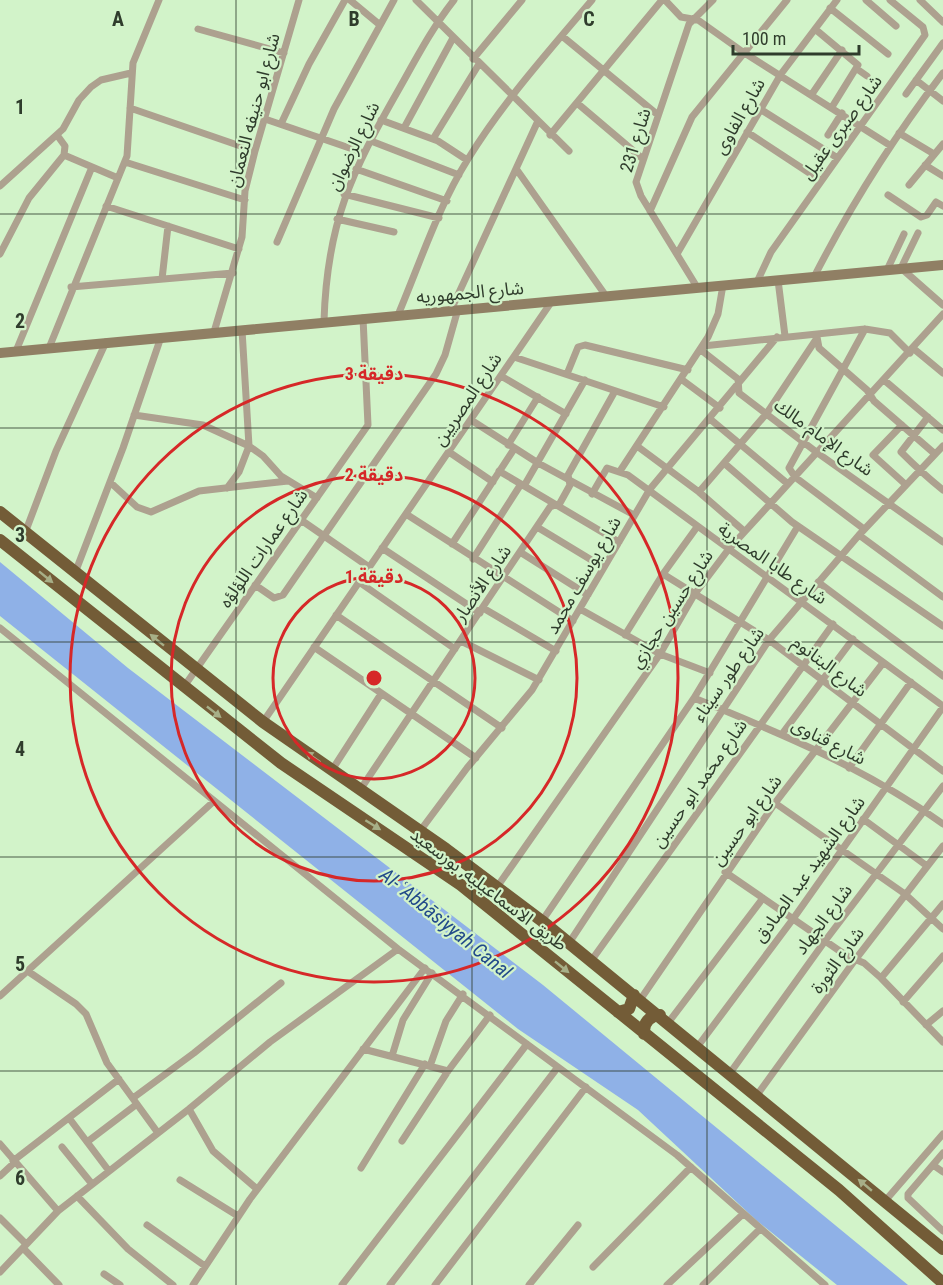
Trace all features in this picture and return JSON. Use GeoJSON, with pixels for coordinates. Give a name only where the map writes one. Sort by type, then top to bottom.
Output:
{"type":"FeatureCollection","features":[{"type":"Feature","properties":{"kind":"highway","name":"طريق الاسماعيليه, بورسعيد"},"geometry":{"type":"LineString","coordinates":[[0,512],[196,671],[263,722],[420,831],[542,921],[758,1095],[943,1249]]}},
{"type":"Feature","properties":{"kind":"highway","name":"طريق الاسماعيليه, بورسعيد"},"geometry":{"type":"LineString","coordinates":[[0,540],[183,688],[310,784],[452,879],[839,1191],[943,1283]]}},
{"type":"Feature","properties":{"kind":"highway"},"geometry":{"type":"LineString","coordinates":[[618,1012],[629,1009],[637,997]]}},
{"type":"Feature","properties":{"kind":"highway"},"geometry":{"type":"LineString","coordinates":[[644,1034],[646,1023],[652,1017],[664,1019]]}},
{"type":"Feature","properties":{"kind":"main road","name":"شارع الجمهوريه"},"geometry":{"type":"LineString","coordinates":[[0,352],[943,265]]}},
{"type":"Feature","properties":{"kind":"street"},"geometry":{"type":"LineString","coordinates":[[49,348],[71,287],[125,162],[129,147],[131,73],[159,0]]}},
{"type":"Feature","properties":{"kind":"street"},"geometry":{"type":"LineString","coordinates":[[281,124],[309,64],[345,0]]}},
{"type":"Feature","properties":{"kind":"street"},"geometry":{"type":"LineString","coordinates":[[350,0],[380,25]]}},
{"type":"Feature","properties":{"kind":"street"},"geometry":{"type":"LineString","coordinates":[[277,242],[320,138],[394,0]]}},
{"type":"Feature","properties":{"kind":"street"},"geometry":{"type":"LineString","coordinates":[[416,0],[537,123],[569,152]]}},
{"type":"Feature","properties":{"kind":"street","name":"شارع الرضوان"},"geometry":{"type":"LineString","coordinates":[[324,321],[327,270],[344,194],[381,120],[437,22],[454,0]]}},
{"type":"Feature","properties":{"kind":"street"},"geometry":{"type":"LineString","coordinates":[[433,139],[476,61],[522,0]]}},
{"type":"Feature","properties":{"kind":"street"},"geometry":{"type":"LineString","coordinates":[[398,315],[439,218],[467,160],[511,97],[592,0]]}},
{"type":"Feature","properties":{"kind":"street"},"geometry":{"type":"LineString","coordinates":[[550,135],[663,0],[681,17],[692,18],[891,146]]}},
{"type":"Feature","properties":{"kind":"street","name":"شارع 231"},"geometry":{"type":"LineString","coordinates":[[696,287],[637,186],[657,115],[692,18],[713,0]]}},
{"type":"Feature","properties":{"kind":"street"},"geometry":{"type":"LineString","coordinates":[[650,211],[692,117],[787,0]]}},
{"type":"Feature","properties":{"kind":"street","name":"شارع الفاوى"},"geometry":{"type":"LineString","coordinates":[[677,254],[781,74],[837,0]]}},
{"type":"Feature","properties":{"kind":"street"},"geometry":{"type":"LineString","coordinates":[[866,0],[896,26]]}},
{"type":"Feature","properties":{"kind":"street"},"geometry":{"type":"LineString","coordinates":[[920,0],[943,22]]}},
{"type":"Feature","properties":{"kind":"street","name":"شارع ابو حنيفه النعمان"},"geometry":{"type":"LineString","coordinates":[[214,332],[239,249],[244,224],[245,200],[255,151],[284,53],[296,1]]}},
{"type":"Feature","properties":{"kind":"street","name":"شارع صبرى عقيل"},"geometry":{"type":"LineString","coordinates":[[757,282],[771,252],[820,180],[925,36],[923,27],[895,2]]}},
{"type":"Feature","properties":{"kind":"street"},"geometry":{"type":"LineString","coordinates":[[830,8],[888,54]]}},
{"type":"Feature","properties":{"kind":"street"},"geometry":{"type":"LineString","coordinates":[[198,29],[284,53]]}},
{"type":"Feature","properties":{"kind":"street"},"geometry":{"type":"LineString","coordinates":[[815,29],[857,62],[857,69],[832,106]]}},
{"type":"Feature","properties":{"kind":"street"},"geometry":{"type":"LineString","coordinates":[[562,36],[657,115]]}},
{"type":"Feature","properties":{"kind":"street"},"geometry":{"type":"LineString","coordinates":[[404,128],[453,38]]}},
{"type":"Feature","properties":{"kind":"street"},"geometry":{"type":"LineString","coordinates":[[906,94],[943,43]]}},
{"type":"Feature","properties":{"kind":"street"},"geometry":{"type":"LineString","coordinates":[[812,94],[842,50]]}},
{"type":"Feature","properties":{"kind":"street"},"geometry":{"type":"LineString","coordinates":[[857,69],[867,76]]}},
{"type":"Feature","properties":{"kind":"street"},"geometry":{"type":"LineString","coordinates":[[0,186],[69,123],[79,100],[91,87],[101,80],[131,73]]}},
{"type":"Feature","properties":{"kind":"street"},"geometry":{"type":"LineString","coordinates":[[814,277],[853,206],[891,146],[943,74]]}},
{"type":"Feature","properties":{"kind":"street"},"geometry":{"type":"LineString","coordinates":[[916,80],[943,101]]}},
{"type":"Feature","properties":{"kind":"street"},"geometry":{"type":"LineString","coordinates":[[577,103],[643,159]]}},
{"type":"Feature","properties":{"kind":"street"},"geometry":{"type":"LineString","coordinates":[[130,108],[255,151]]}},
{"type":"Feature","properties":{"kind":"street"},"geometry":{"type":"LineString","coordinates":[[760,109],[836,157]]}},
{"type":"Feature","properties":{"kind":"street"},"geometry":{"type":"LineString","coordinates":[[828,135],[843,113]]}},
{"type":"Feature","properties":{"kind":"street"},"geometry":{"type":"LineString","coordinates":[[265,119],[364,153]]}},
{"type":"Feature","properties":{"kind":"street"},"geometry":{"type":"LineString","coordinates":[[381,120],[433,139],[467,160]]}},
{"type":"Feature","properties":{"kind":"street"},"geometry":{"type":"LineString","coordinates":[[255,585],[274,598],[280,597],[436,374],[445,355],[455,310],[537,123]]}},
{"type":"Feature","properties":{"kind":"street"},"geometry":{"type":"LineString","coordinates":[[747,132],[820,180]]}},
{"type":"Feature","properties":{"kind":"street"},"geometry":{"type":"LineString","coordinates":[[900,134],[934,154]]}},
{"type":"Feature","properties":{"kind":"street"},"geometry":{"type":"LineString","coordinates":[[0,254],[29,198],[64,154],[65,146],[57,135]]}},
{"type":"Feature","properties":{"kind":"street"},"geometry":{"type":"LineString","coordinates":[[370,141],[459,175]]}},
{"type":"Feature","properties":{"kind":"street"},"geometry":{"type":"LineString","coordinates":[[909,185],[943,144]]}},
{"type":"Feature","properties":{"kind":"street"},"geometry":{"type":"LineString","coordinates":[[64,154],[118,178]]}},
{"type":"Feature","properties":{"kind":"street"},"geometry":{"type":"LineString","coordinates":[[125,162],[245,200]]}},
{"type":"Feature","properties":{"kind":"street"},"geometry":{"type":"LineString","coordinates":[[925,165],[943,176]]}},
{"type":"Feature","properties":{"kind":"street"},"geometry":{"type":"LineString","coordinates":[[16,351],[92,167]]}},
{"type":"Feature","properties":{"kind":"street"},"geometry":{"type":"LineString","coordinates":[[356,169],[447,201]]}},
{"type":"Feature","properties":{"kind":"street"},"geometry":{"type":"LineString","coordinates":[[517,170],[606,296]]}},
{"type":"Feature","properties":{"kind":"street"},"geometry":{"type":"LineString","coordinates":[[344,194],[439,218]]}},
{"type":"Feature","properties":{"kind":"street"},"geometry":{"type":"LineString","coordinates":[[888,195],[921,217],[927,215],[936,202],[943,206]]}},
{"type":"Feature","properties":{"kind":"street"},"geometry":{"type":"LineString","coordinates":[[106,206],[239,249]]}},
{"type":"Feature","properties":{"kind":"street"},"geometry":{"type":"LineString","coordinates":[[337,219],[394,232]]}},
{"type":"Feature","properties":{"kind":"street"},"geometry":{"type":"LineString","coordinates":[[162,279],[168,226]]}},
{"type":"Feature","properties":{"kind":"street"},"geometry":{"type":"LineString","coordinates":[[918,233],[901,268],[943,305]]}},
{"type":"Feature","properties":{"kind":"street"},"geometry":{"type":"LineString","coordinates":[[887,270],[904,234]]}},
{"type":"Feature","properties":{"kind":"street"},"geometry":{"type":"LineString","coordinates":[[71,287],[233,273]]}},
{"type":"Feature","properties":{"kind":"street"},"geometry":{"type":"LineString","coordinates":[[777,280],[785,336]]}},
{"type":"Feature","properties":{"kind":"street"},"geometry":{"type":"LineString","coordinates":[[592,494],[606,468],[620,471],[702,348],[718,314],[723,285]]}},
{"type":"Feature","properties":{"kind":"street","name":"شارع المصريين"},"geometry":{"type":"LineString","coordinates":[[263,722],[552,301]]}},
{"type":"Feature","properties":{"kind":"street","name":"شارع حسين حجازي"},"geometry":{"type":"LineString","coordinates":[[497,887],[660,654],[694,595],[728,550],[788,484],[819,454],[943,314]]}},
{"type":"Feature","properties":{"kind":"street","name":"شارع عمارات اللؤلؤه"},"geometry":{"type":"LineString","coordinates":[[183,688],[368,425],[363,318]]}},
{"type":"Feature","properties":{"kind":"street"},"geometry":{"type":"LineString","coordinates":[[702,348],[785,336],[865,329],[890,333],[943,373]]}},
{"type":"Feature","properties":{"kind":"street"},"geometry":{"type":"LineString","coordinates":[[865,329],[789,468],[795,477],[943,597]]}},
{"type":"Feature","properties":{"kind":"street"},"geometry":{"type":"LineString","coordinates":[[227,488],[239,472],[249,446],[242,330]]}},
{"type":"Feature","properties":{"kind":"street"},"geometry":{"type":"LineString","coordinates":[[817,335],[819,348],[935,454]]}},
{"type":"Feature","properties":{"kind":"street"},"geometry":{"type":"LineString","coordinates":[[699,492],[767,413],[817,335]]}},
{"type":"Feature","properties":{"kind":"street"},"geometry":{"type":"LineString","coordinates":[[75,573],[161,337]]}},
{"type":"Feature","properties":{"kind":"street","name":"شارع يوسف محمد"},"geometry":{"type":"LineString","coordinates":[[420,831],[539,680],[650,489],[777,337]]}},
{"type":"Feature","properties":{"kind":"street"},"geometry":{"type":"LineString","coordinates":[[25,533],[56,451],[106,341]]}},
{"type":"Feature","properties":{"kind":"street"},"geometry":{"type":"LineString","coordinates":[[567,374],[578,347],[585,345],[687,370]]}},
{"type":"Feature","properties":{"kind":"street","name":"شارع الإمام مالك"},"geometry":{"type":"LineString","coordinates":[[702,348],[738,379],[739,393],[819,454],[943,542]]}},
{"type":"Feature","properties":{"kind":"street"},"geometry":{"type":"LineString","coordinates":[[514,357],[664,407]]}},
{"type":"Feature","properties":{"kind":"street"},"geometry":{"type":"LineString","coordinates":[[501,375],[566,414]]}},
{"type":"Feature","properties":{"kind":"street"},"geometry":{"type":"LineString","coordinates":[[681,380],[720,408]]}},
{"type":"Feature","properties":{"kind":"street"},"geometry":{"type":"LineString","coordinates":[[885,380],[943,430]]}},
{"type":"Feature","properties":{"kind":"street"},"geometry":{"type":"LineString","coordinates":[[473,559],[538,463],[585,381]]}},
{"type":"Feature","properties":{"kind":"street","name":"شارع الأنصار"},"geometry":{"type":"LineString","coordinates":[[360,789],[551,506],[560,503],[570,486],[568,475],[615,391]]}},
{"type":"Feature","properties":{"kind":"street"},"geometry":{"type":"LineString","coordinates":[[452,544],[500,471],[538,397]]}},
{"type":"Feature","properties":{"kind":"street"},"geometry":{"type":"LineString","coordinates":[[134,416],[203,425],[249,446],[288,481],[317,498]]}},
{"type":"Feature","properties":{"kind":"street"},"geometry":{"type":"LineString","coordinates":[[928,417],[901,452],[943,490]]}},
{"type":"Feature","properties":{"kind":"street"},"geometry":{"type":"LineString","coordinates":[[710,419],[788,484]]}},
{"type":"Feature","properties":{"kind":"street"},"geometry":{"type":"LineString","coordinates":[[471,420],[538,463],[634,515]]}},
{"type":"Feature","properties":{"kind":"street"},"geometry":{"type":"LineString","coordinates":[[902,425],[873,455],[905,484]]}},
{"type":"Feature","properties":{"kind":"street"},"geometry":{"type":"LineString","coordinates":[[637,446],[699,492],[744,531]]}},
{"type":"Feature","properties":{"kind":"street","name":"شارع طور سيناء"},"geometry":{"type":"LineString","coordinates":[[569,943],[721,709],[769,640],[801,600],[905,484],[943,446]]}},
{"type":"Feature","properties":{"kind":"street"},"geometry":{"type":"LineString","coordinates":[[449,453],[493,482]]}},
{"type":"Feature","properties":{"kind":"street"},"geometry":{"type":"LineString","coordinates":[[724,463],[798,526],[943,626]]}},
{"type":"Feature","properties":{"kind":"street"},"geometry":{"type":"LineString","coordinates":[[500,471],[618,542]]}},
{"type":"Feature","properties":{"kind":"street","name":"شارع طابا المصرية"},"geometry":{"type":"LineString","coordinates":[[620,471],[650,489],[728,550],[801,600],[943,706]]}},
{"type":"Feature","properties":{"kind":"street"},"geometry":{"type":"LineString","coordinates":[[110,482],[136,507],[151,512],[192,493],[288,481]]}},
{"type":"Feature","properties":{"kind":"street"},"geometry":{"type":"LineString","coordinates":[[406,514],[573,621]]}},
{"type":"Feature","properties":{"kind":"street"},"geometry":{"type":"LineString","coordinates":[[301,520],[369,567]]}},
{"type":"Feature","properties":{"kind":"street"},"geometry":{"type":"LineString","coordinates":[[542,921],[694,698],[798,526]]}},
{"type":"Feature","properties":{"kind":"street"},"geometry":{"type":"LineString","coordinates":[[537,527],[603,567]]}},
{"type":"Feature","properties":{"kind":"street"},"geometry":{"type":"LineString","coordinates":[[625,635],[663,574],[697,527]]}},
{"type":"Feature","properties":{"kind":"street"},"geometry":{"type":"LineString","coordinates":[[382,548],[481,610],[556,651]]}},
{"type":"Feature","properties":{"kind":"street"},"geometry":{"type":"LineString","coordinates":[[520,552],[588,595]]}},
{"type":"Feature","properties":{"kind":"street","name":"شارع البتانوم"},"geometry":{"type":"LineString","coordinates":[[663,574],[769,640],[943,771]]}},
{"type":"Feature","properties":{"kind":"street"},"geometry":{"type":"LineString","coordinates":[[359,582],[456,649]]}},
{"type":"Feature","properties":{"kind":"street"},"geometry":{"type":"LineString","coordinates":[[818,582],[943,676]]}},
{"type":"Feature","properties":{"kind":"street"},"geometry":{"type":"LineString","coordinates":[[580,609],[660,654],[710,673]]}},
{"type":"Feature","properties":{"kind":"street"},"geometry":{"type":"LineString","coordinates":[[336,615],[502,728]]}},
{"type":"Feature","properties":{"kind":"street","name":"شارع محمد ابو حسين"},"geometry":{"type":"LineString","coordinates":[[591,961],[833,624]]}},
{"type":"Feature","properties":{"kind":"street"},"geometry":{"type":"LineString","coordinates":[[0,628],[398,949],[463,994],[691,1167],[825,1285]]}},
{"type":"Feature","properties":{"kind":"street"},"geometry":{"type":"LineString","coordinates":[[782,734],[853,639]]}},
{"type":"Feature","properties":{"kind":"street"},"geometry":{"type":"LineString","coordinates":[[461,641],[539,680]]}},
{"type":"Feature","properties":{"kind":"street"},"geometry":{"type":"LineString","coordinates":[[314,647],[476,758]]}},
{"type":"Feature","properties":{"kind":"street","name":"شارع ابو حسين"},"geometry":{"type":"LineString","coordinates":[[637,997],[775,803],[883,663]]}},
{"type":"Feature","properties":{"kind":"street"},"geometry":{"type":"LineString","coordinates":[[849,768],[910,682]]}},
{"type":"Feature","properties":{"kind":"street"},"geometry":{"type":"LineString","coordinates":[[332,770],[381,694]]}},
{"type":"Feature","properties":{"kind":"street","name":"شارع قناوى"},"geometry":{"type":"LineString","coordinates":[[694,698],[782,734],[886,787],[943,824]]}},
{"type":"Feature","properties":{"kind":"street","name":"شارع الشهيد عبد الصادق"},"geometry":{"type":"LineString","coordinates":[[698,1046],[793,919],[943,706]]}},
{"type":"Feature","properties":{"kind":"street","name":"شارع الجهاد"},"geometry":{"type":"LineString","coordinates":[[730,1073],[825,941],[943,786]]}},
{"type":"Feature","properties":{"kind":"street"},"geometry":{"type":"LineString","coordinates":[[0,996],[29,972],[213,801]]}},
{"type":"Feature","properties":{"kind":"street"},"geometry":{"type":"LineString","coordinates":[[775,803],[905,894],[943,929]]}},
{"type":"Feature","properties":{"kind":"street"},"geometry":{"type":"LineString","coordinates":[[863,819],[927,866]]}},
{"type":"Feature","properties":{"kind":"street","name":"شارع الثورة"},"geometry":{"type":"LineString","coordinates":[[758,1095],[855,960],[943,846]]}},
{"type":"Feature","properties":{"kind":"street"},"geometry":{"type":"LineString","coordinates":[[725,872],[825,941],[855,960],[864,963],[943,1042]]}},
{"type":"Feature","properties":{"kind":"street"},"geometry":{"type":"LineString","coordinates":[[664,1019],[763,898]]}},
{"type":"Feature","properties":{"kind":"street"},"geometry":{"type":"LineString","coordinates":[[881,978],[943,904]]}},
{"type":"Feature","properties":{"kind":"street"},"geometry":{"type":"LineString","coordinates":[[0,1272],[58,1211],[189,1109],[281,1033],[398,949]]}},
{"type":"Feature","properties":{"kind":"street"},"geometry":{"type":"LineString","coordinates":[[903,1002],[943,957]]}},
{"type":"Feature","properties":{"kind":"street"},"geometry":{"type":"LineString","coordinates":[[193,1285],[257,1189],[424,968]]}},
{"type":"Feature","properties":{"kind":"street"},"geometry":{"type":"LineString","coordinates":[[29,972],[87,1014],[107,1063],[158,1133]]}},
{"type":"Feature","properties":{"kind":"street"},"geometry":{"type":"LineString","coordinates":[[392,1056],[403,1020],[432,973]]}},
{"type":"Feature","properties":{"kind":"street"},"geometry":{"type":"LineString","coordinates":[[87,1142],[282,983]]}},
{"type":"Feature","properties":{"kind":"street"},"geometry":{"type":"LineString","coordinates":[[361,1168],[427,1065],[446,1021],[463,994]]}},
{"type":"Feature","properties":{"kind":"street"},"geometry":{"type":"LineString","coordinates":[[926,1025],[943,1011]]}},
{"type":"Feature","properties":{"kind":"street"},"geometry":{"type":"LineString","coordinates":[[402,1141],[448,1071],[490,1015]]}},
{"type":"Feature","properties":{"kind":"street"},"geometry":{"type":"LineString","coordinates":[[342,1285],[527,1044]]}},
{"type":"Feature","properties":{"kind":"street"},"geometry":{"type":"LineString","coordinates":[[363,1049],[448,1071]]}},
{"type":"Feature","properties":{"kind":"street"},"geometry":{"type":"LineString","coordinates":[[390,1285],[558,1067]]}},
{"type":"Feature","properties":{"kind":"street"},"geometry":{"type":"LineString","coordinates":[[0,1176],[14,1161],[119,1079]]}},
{"type":"Feature","properties":{"kind":"street"},"geometry":{"type":"LineString","coordinates":[[435,1285],[586,1087]]}},
{"type":"Feature","properties":{"kind":"street"},"geometry":{"type":"LineString","coordinates":[[189,1109],[213,1151],[257,1189]]}},
{"type":"Feature","properties":{"kind":"street"},"geometry":{"type":"LineString","coordinates":[[69,1118],[109,1171]]}},
{"type":"Feature","properties":{"kind":"street"},"geometry":{"type":"LineString","coordinates":[[885,1201],[943,1134]]}},
{"type":"Feature","properties":{"kind":"street"},"geometry":{"type":"LineString","coordinates":[[0,1144],[58,1211]]}},
{"type":"Feature","properties":{"kind":"street"},"geometry":{"type":"LineString","coordinates":[[62,1147],[92,1184]]}},
{"type":"Feature","properties":{"kind":"street"},"geometry":{"type":"LineString","coordinates":[[943,1153],[908,1194],[908,1198],[943,1231]]}},
{"type":"Feature","properties":{"kind":"street"},"geometry":{"type":"LineString","coordinates":[[933,1165],[943,1172]]}},
{"type":"Feature","properties":{"kind":"street"},"geometry":{"type":"LineString","coordinates":[[593,1267],[691,1167]]}},
{"type":"Feature","properties":{"kind":"street"},"geometry":{"type":"LineString","coordinates":[[180,1180],[238,1216]]}},
{"type":"Feature","properties":{"kind":"street"},"geometry":{"type":"LineString","coordinates":[[77,1196],[128,1249],[173,1285]]}},
{"type":"Feature","properties":{"kind":"street"},"geometry":{"type":"LineString","coordinates":[[667,1285],[743,1214]]}},
{"type":"Feature","properties":{"kind":"street"},"geometry":{"type":"LineString","coordinates":[[0,1218],[59,1285]]}},
{"type":"Feature","properties":{"kind":"street"},"geometry":{"type":"LineString","coordinates":[[147,1225],[205,1266]]}},
{"type":"Feature","properties":{"kind":"street"},"geometry":{"type":"LineString","coordinates":[[529,1285],[578,1225]]}},
{"type":"Feature","properties":{"kind":"street"},"geometry":{"type":"LineString","coordinates":[[703,1285],[760,1229]]}},
{"type":"Feature","properties":{"kind":"street"},"geometry":{"type":"LineString","coordinates":[[104,1274],[120,1285]]}},
{"type":"Feature","properties":{"kind":"water","name":"Al-ʿAbbāsiyyah Canal"},"geometry":{"type":"Polygon","coordinates":[[[0,562],[128,668],[543,985],[908,1285],[837,1285],[756,1220],[638,1110],[518,1029],[0,616],[0,562]]]}}]}
